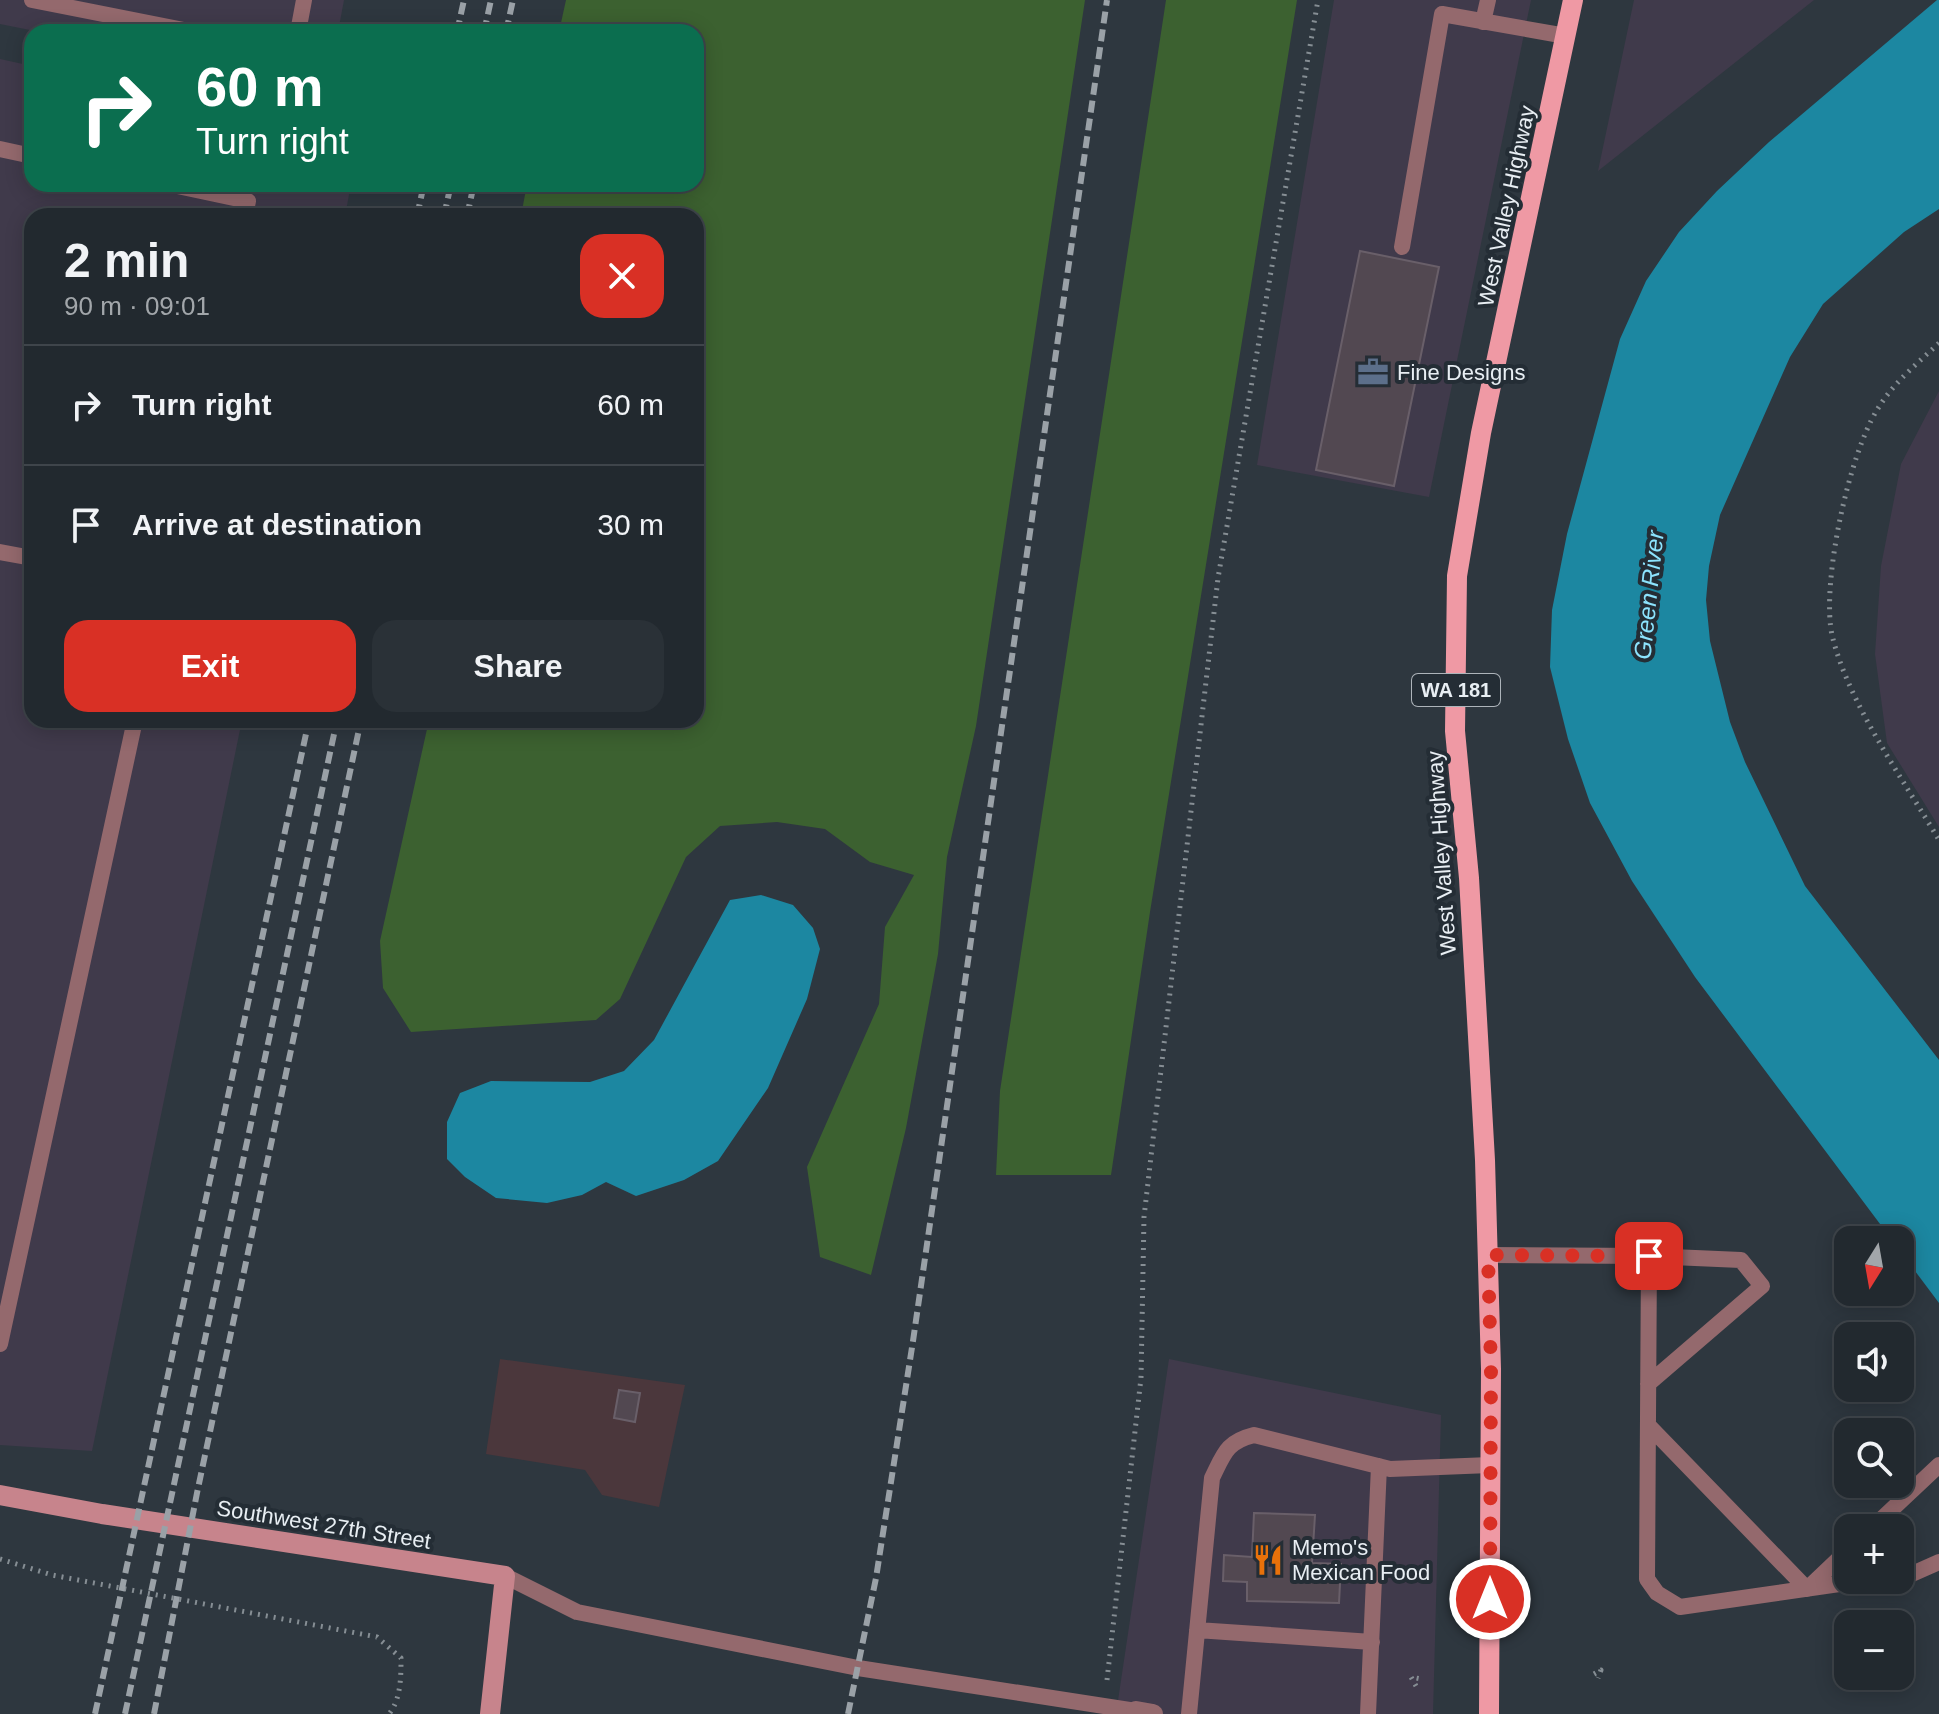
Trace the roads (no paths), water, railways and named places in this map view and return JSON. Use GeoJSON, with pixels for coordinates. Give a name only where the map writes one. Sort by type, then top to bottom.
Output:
{"type":"FeatureCollection","features":[{"type":"Feature","properties":{"kind":"main road","name":"West Valley Highway"},"geometry":{"type":"LineString","coordinates":[[1489,1714],[1488,1255],[1469,878],[1455,731],[1457,576],[1481,433],[1573,0]]}},
{"type":"Feature","properties":{"kind":"street","name":"Southwest 27th Street"},"geometry":{"type":"LineString","coordinates":[[0,1495],[102,1514],[505,1576]]}},
{"type":"Feature","properties":{"kind":"street"},"geometry":{"type":"LineString","coordinates":[[490,1714],[505,1576]]}},
{"type":"Feature","properties":{"kind":"lane"},"geometry":{"type":"LineString","coordinates":[[32,0],[154,24]]}},
{"type":"Feature","properties":{"kind":"lane"},"geometry":{"type":"LineString","coordinates":[[300,24],[304,0]]}},
{"type":"Feature","properties":{"kind":"lane"},"geometry":{"type":"LineString","coordinates":[[1483,22],[1488,0]]}},
{"type":"Feature","properties":{"kind":"lane"},"geometry":{"type":"LineString","coordinates":[[1402,247],[1442,14],[1566,36]]}},
{"type":"Feature","properties":{"kind":"lane"},"geometry":{"type":"LineString","coordinates":[[0,149],[24,154]]}},
{"type":"Feature","properties":{"kind":"lane"},"geometry":{"type":"LineString","coordinates":[[206,192],[248,201],[247,208]]}},
{"type":"Feature","properties":{"kind":"lane"},"geometry":{"type":"LineString","coordinates":[[0,552],[24,556]]}},
{"type":"Feature","properties":{"kind":"lane"},"geometry":{"type":"LineString","coordinates":[[0,1344],[133,728]]}},
{"type":"Feature","properties":{"kind":"lane"},"geometry":{"type":"LineString","coordinates":[[1488,1255],[1741,1260],[1762,1286],[1648,1384]]}},
{"type":"Feature","properties":{"kind":"lane"},"geometry":{"type":"LineString","coordinates":[[1649,1256],[1647,1579],[1657,1593],[1680,1607],[1834,1585]]}},
{"type":"Feature","properties":{"kind":"lane"},"geometry":{"type":"LineString","coordinates":[[1648,1425],[1807,1589]]}},
{"type":"Feature","properties":{"kind":"lane"},"geometry":{"type":"LineString","coordinates":[[1189,1714],[1212,1478],[1224,1453],[1235,1440],[1254,1435],[1390,1469],[1490,1465]]}},
{"type":"Feature","properties":{"kind":"lane"},"geometry":{"type":"LineString","coordinates":[[1887,1514],[1939,1465]]}},
{"type":"Feature","properties":{"kind":"lane"},"geometry":{"type":"LineString","coordinates":[[1368,1714],[1379,1466]]}},
{"type":"Feature","properties":{"kind":"lane"},"geometry":{"type":"LineString","coordinates":[[1914,1573],[1939,1562]]}},
{"type":"Feature","properties":{"kind":"lane"},"geometry":{"type":"LineString","coordinates":[[1807,1589],[1834,1563]]}},
{"type":"Feature","properties":{"kind":"lane"},"geometry":{"type":"LineString","coordinates":[[505,1576],[577,1612],[858,1668],[1144,1713]]}},
{"type":"Feature","properties":{"kind":"lane"},"geometry":{"type":"LineString","coordinates":[[1197,1630],[1372,1642]]}},
{"type":"Feature","properties":{"kind":"water","name":"Green River"},"geometry":{"type":"Polygon","coordinates":[[[1939,0],[1939,209],[1904,232],[1823,304],[1790,357],[1720,515],[1709,566],[1706,600],[1710,641],[1730,722],[1745,762],[1805,886],[1939,1060],[1939,1303],[1914,1270],[1914,1226],[1882,1226],[1695,977],[1632,881],[1590,803],[1568,739],[1550,667],[1552,610],[1567,534],[1620,339],[1646,281],[1679,232],[1769,142],[1939,0]]]}},
{"type":"Feature","properties":{"kind":"water"},"geometry":{"type":"Polygon","coordinates":[[[761,895],[793,905],[813,928],[820,949],[807,999],[768,1088],[718,1161],[684,1180],[636,1196],[606,1182],[582,1195],[547,1203],[496,1198],[465,1177],[447,1159],[447,1122],[460,1093],[491,1081],[590,1082],[624,1071],[654,1040],[730,900],[761,895]]]}},
{"type":"Feature","properties":{"kind":"railway"},"geometry":{"type":"LineString","coordinates":[[459,24],[464,0]]}},
{"type":"Feature","properties":{"kind":"railway"},"geometry":{"type":"LineString","coordinates":[[486,24],[491,0]]}},
{"type":"Feature","properties":{"kind":"railway"},"geometry":{"type":"LineString","coordinates":[[508,24],[513,0]]}},
{"type":"Feature","properties":{"kind":"railway"},"geometry":{"type":"LineString","coordinates":[[848,1714],[876,1578],[913,1341],[1107,0]]}},
{"type":"Feature","properties":{"kind":"railway"},"geometry":{"type":"LineString","coordinates":[[419,208],[422,192]]}},
{"type":"Feature","properties":{"kind":"railway"},"geometry":{"type":"LineString","coordinates":[[446,208],[449,192]]}},
{"type":"Feature","properties":{"kind":"railway"},"geometry":{"type":"LineString","coordinates":[[469,208],[472,192]]}},
{"type":"Feature","properties":{"kind":"railway"},"geometry":{"type":"LineString","coordinates":[[95,1714],[307,728]]}},
{"type":"Feature","properties":{"kind":"railway"},"geometry":{"type":"LineString","coordinates":[[125,1714],[335,728]]}},
{"type":"Feature","properties":{"kind":"railway"},"geometry":{"type":"LineString","coordinates":[[154,1714],[197,1493],[359,728]]}},
{"type":"Feature","properties":{"kind":"place","name":"Fine Designs"},"geometry":{"type":"Point","coordinates":[1373,372]}},
{"type":"Feature","properties":{"kind":"place","name":"Memo's Mexican Food"},"geometry":{"type":"Point","coordinates":[1268,1560]}}]}
